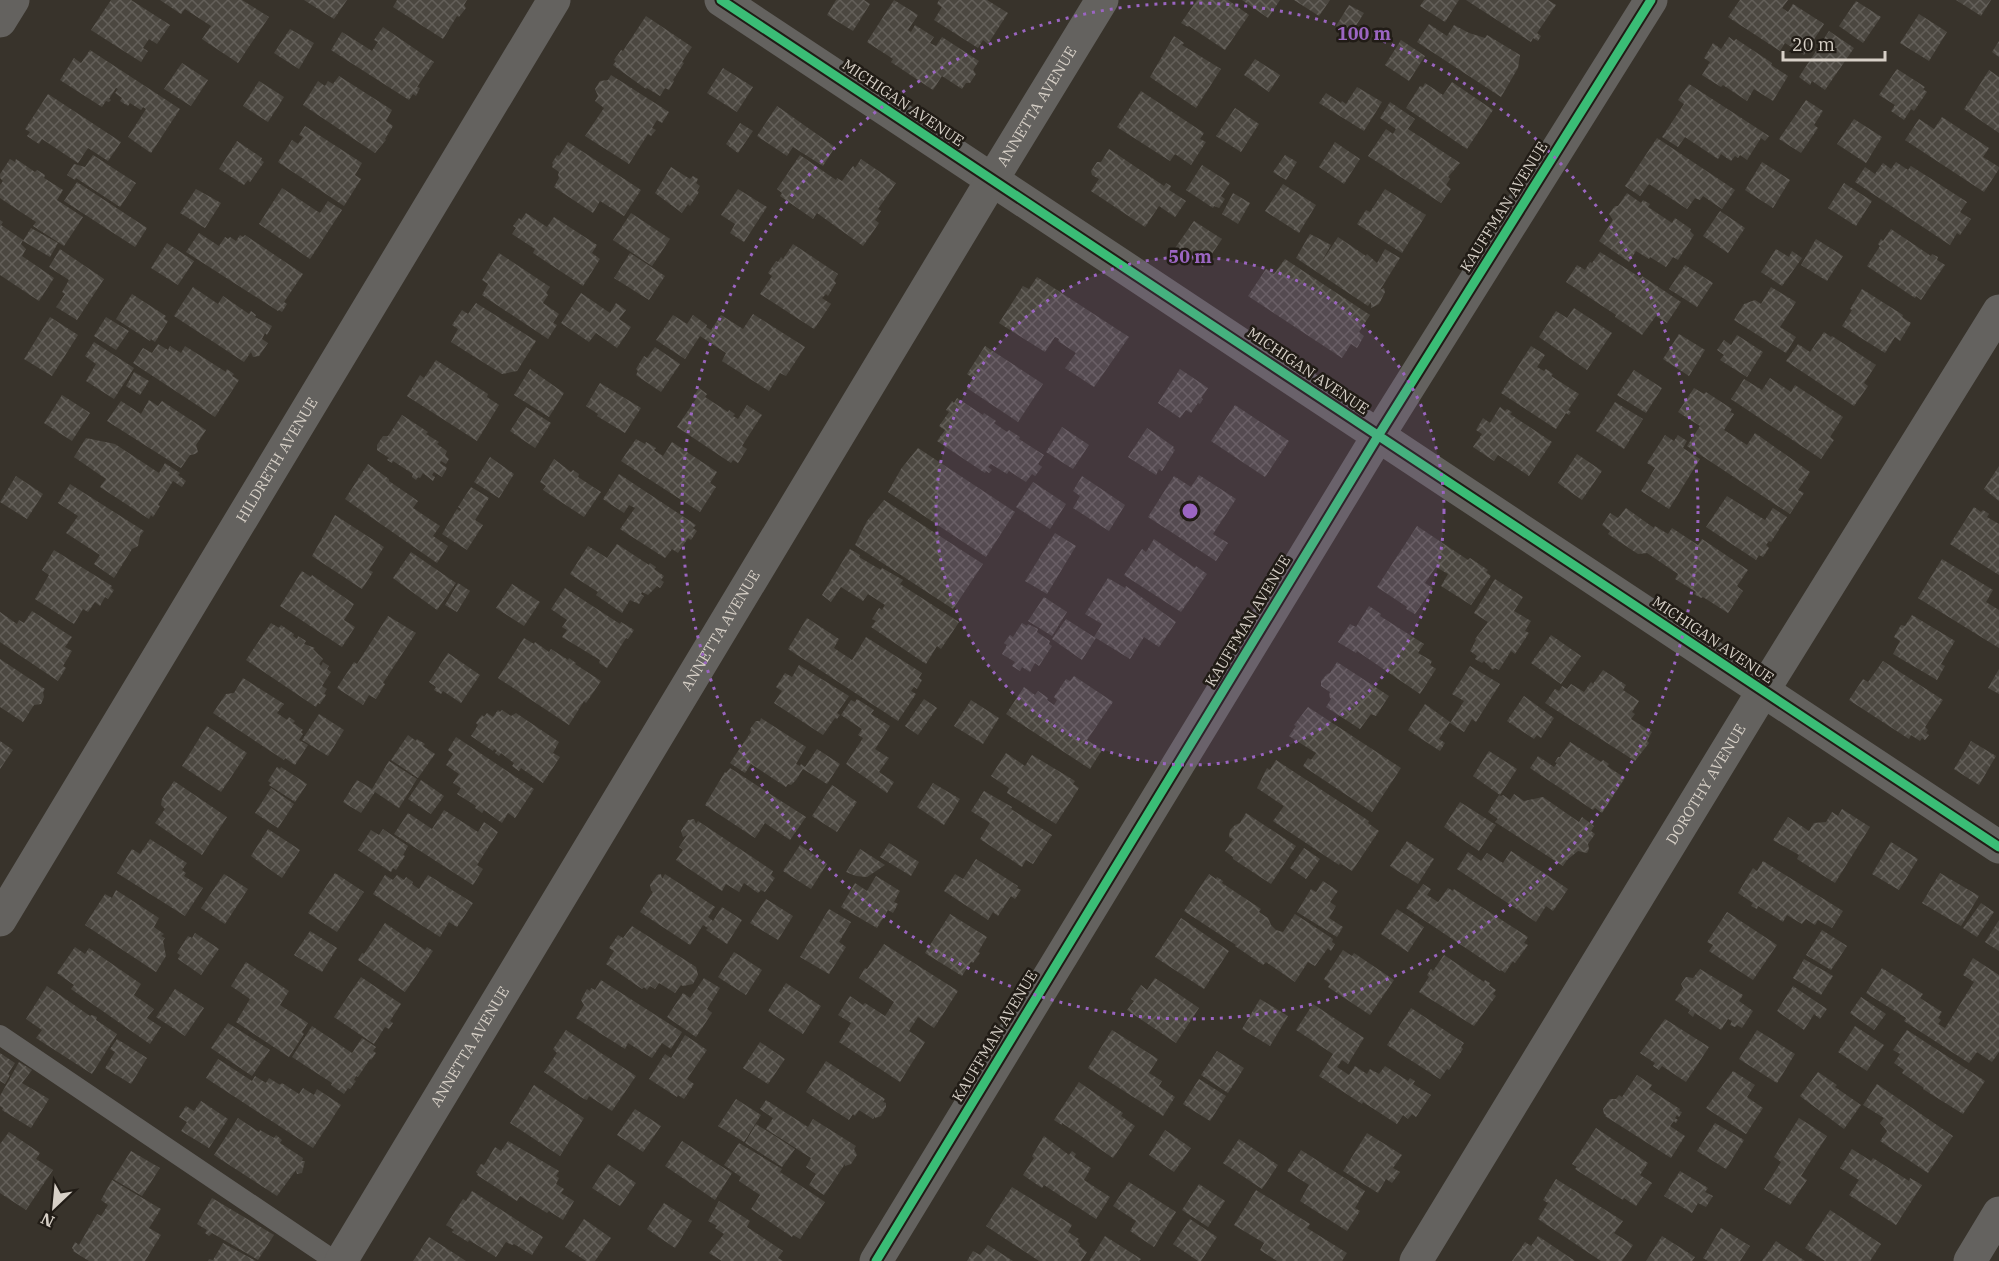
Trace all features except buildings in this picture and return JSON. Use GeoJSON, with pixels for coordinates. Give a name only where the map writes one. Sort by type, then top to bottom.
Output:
{"type":"FeatureCollection","features":[{"type":"Feature","properties":{"kind":"street"},"geometry":{"type":"LineString","coordinates":[[0,21],[13,0]]}},
{"type":"Feature","properties":{"kind":"street","name":"HILDRETH AVENUE"},"geometry":{"type":"LineString","coordinates":[[0,920],[554,0]]}},
{"type":"Feature","properties":{"kind":"street","name":"MICHIGAN AVENUE"},"geometry":{"type":"LineString","coordinates":[[721,0],[1999,847]]}},
{"type":"Feature","properties":{"kind":"street","name":"ANNETTA AVENUE"},"geometry":{"type":"LineString","coordinates":[[341,1261],[1102,0]]}},
{"type":"Feature","properties":{"kind":"street","name":"KAUFFMAN AVENUE"},"geometry":{"type":"LineString","coordinates":[[876,1261],[1378,436],[1651,0]]}},
{"type":"Feature","properties":{"kind":"street","name":"DOROTHY AVENUE"},"geometry":{"type":"LineString","coordinates":[[1416,1261],[1763,691],[1999,310]]}},
{"type":"Feature","properties":{"kind":"street"},"geometry":{"type":"LineString","coordinates":[[1970,1261],[1999,1213]]}},
{"type":"Feature","properties":{"kind":"lane"},"geometry":{"type":"LineString","coordinates":[[0,1035],[335,1261]]}},
{"type":"Feature","properties":{"kind":"cycle path"},"geometry":{"type":"LineString","coordinates":[[721,0],[1999,847]]}},
{"type":"Feature","properties":{"kind":"cycle path"},"geometry":{"type":"LineString","coordinates":[[876,1261],[1378,436],[1651,0]]}}]}
